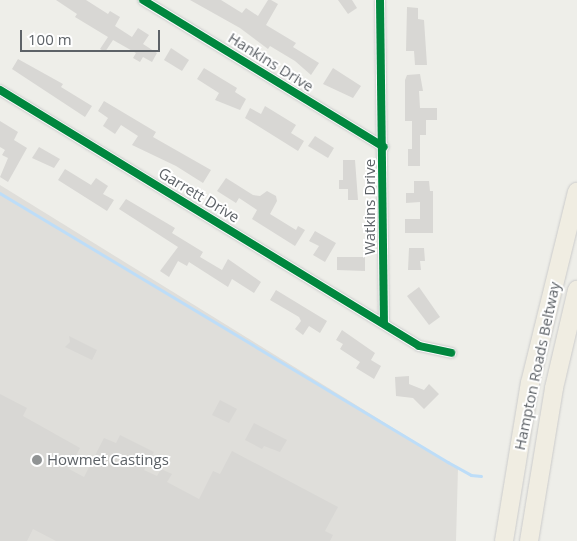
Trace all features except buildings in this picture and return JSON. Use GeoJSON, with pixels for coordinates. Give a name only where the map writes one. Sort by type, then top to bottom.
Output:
{"type":"FeatureCollection","features":[{"type":"Feature","properties":{"kind":"highway","name":"Hampton Roads Beltway"},"geometry":{"type":"LineString","coordinates":[[504,541],[530,383],[577,192]]}},
{"type":"Feature","properties":{"kind":"highway","name":"Hampton Roads Beltway"},"geometry":{"type":"LineString","coordinates":[[529,541],[554,388],[577,290]]}},
{"type":"Feature","properties":{"kind":"street","name":"Hankins Drive"},"geometry":{"type":"LineString","coordinates":[[143,0],[384,148]]}},
{"type":"Feature","properties":{"kind":"street","name":"Watkins Drive"},"geometry":{"type":"LineString","coordinates":[[380,0],[384,148],[384,324]]}},
{"type":"Feature","properties":{"kind":"street","name":"Garrett Drive"},"geometry":{"type":"LineString","coordinates":[[0,90],[426,349],[451,353]]}},
{"type":"Feature","properties":{"kind":"shaded area"},"geometry":{"type":"Polygon","coordinates":[[[0,185],[458,468],[456,541],[0,541],[0,185]]]}},
{"type":"Feature","properties":{"kind":"waterway"},"geometry":{"type":"LineString","coordinates":[[0,193],[448,462],[471,475],[481,476]]}},
{"type":"Feature","properties":{"kind":"cycle path"},"geometry":{"type":"LineString","coordinates":[[143,0],[384,147]]}},
{"type":"Feature","properties":{"kind":"cycle path"},"geometry":{"type":"LineString","coordinates":[[380,0],[384,323]]}},
{"type":"Feature","properties":{"kind":"cycle path"},"geometry":{"type":"LineString","coordinates":[[0,90],[419,346],[451,353]]}},
{"type":"Feature","properties":{"kind":"place","name":"Howmet Castings"},"geometry":{"type":"Point","coordinates":[37,460]}}]}
